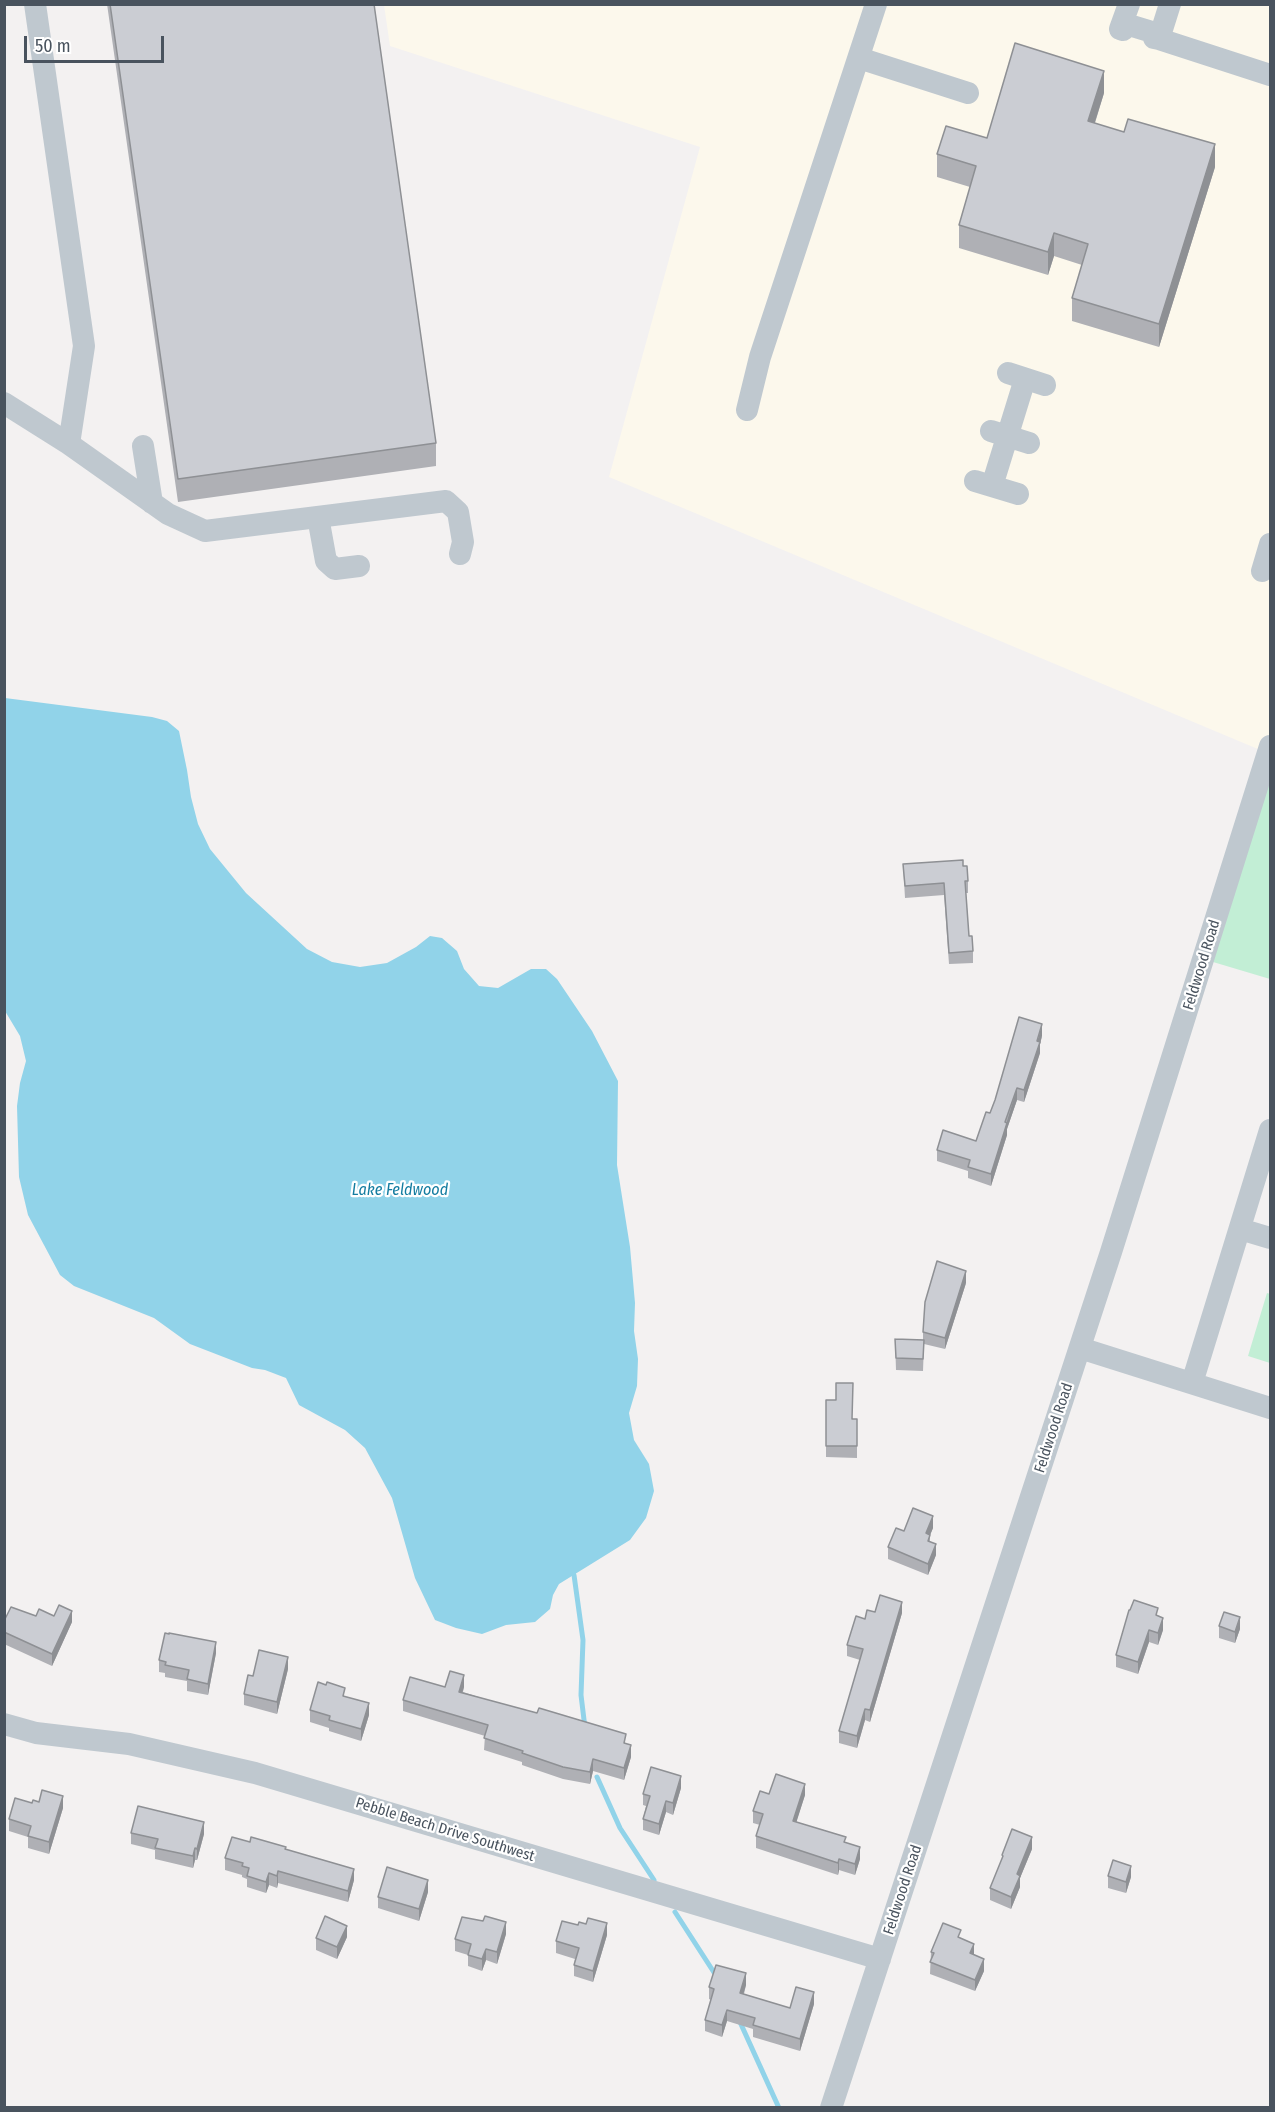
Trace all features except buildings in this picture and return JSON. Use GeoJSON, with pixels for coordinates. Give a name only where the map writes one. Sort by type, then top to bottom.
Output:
{"type":"FeatureCollection","features":[{"type":"Feature","properties":{"kind":"street"},"geometry":{"type":"LineString","coordinates":[[35,4],[84,346],[69,444]]}},
{"type":"Feature","properties":{"kind":"street"},"geometry":{"type":"LineString","coordinates":[[747,410],[760,357],[876,4]]}},
{"type":"Feature","properties":{"kind":"street"},"geometry":{"type":"LineString","coordinates":[[1129,4],[1120,29],[1123,30],[1125,36],[1148,43],[1157,39],[1270,75]]}},
{"type":"Feature","properties":{"kind":"street"},"geometry":{"type":"LineString","coordinates":[[1157,39],[1170,4]]}},
{"type":"Feature","properties":{"kind":"street"},"geometry":{"type":"LineString","coordinates":[[859,58],[968,93]]}},
{"type":"Feature","properties":{"kind":"street"},"geometry":{"type":"LineString","coordinates":[[1018,494],[983,484],[999,434],[1026,379]]}},
{"type":"Feature","properties":{"kind":"street"},"geometry":{"type":"LineString","coordinates":[[4,403],[69,444],[168,514],[205,531],[446,501],[458,512],[463,542],[459,554]]}},
{"type":"Feature","properties":{"kind":"street"},"geometry":{"type":"LineString","coordinates":[[999,434],[1029,443]]}},
{"type":"Feature","properties":{"kind":"street"},"geometry":{"type":"LineString","coordinates":[[143,446],[152,503]]}},
{"type":"Feature","properties":{"kind":"street"},"geometry":{"type":"LineString","coordinates":[[318,517],[326,561],[335,569],[359,566]]}},
{"type":"Feature","properties":{"kind":"street"},"geometry":{"type":"LineString","coordinates":[[1262,571],[1270,544]]}},
{"type":"Feature","properties":{"kind":"street","name":"Feldwood Road"},"geometry":{"type":"LineString","coordinates":[[831,2108],[1080,1348],[1270,746]]}},
{"type":"Feature","properties":{"kind":"street"},"geometry":{"type":"LineString","coordinates":[[1192,1383],[1270,1130]]}},
{"type":"Feature","properties":{"kind":"street"},"geometry":{"type":"LineString","coordinates":[[1240,1229],[1270,1238]]}},
{"type":"Feature","properties":{"kind":"street"},"geometry":{"type":"LineString","coordinates":[[1080,1348],[1270,1408]]}},
{"type":"Feature","properties":{"kind":"street","name":"Pebble Beach Drive Southwest"},"geometry":{"type":"LineString","coordinates":[[4,1724],[36,1733],[129,1744],[255,1773],[880,1959]]}},
{"type":"Feature","properties":{"kind":"shaded area"},"geometry":{"type":"Polygon","coordinates":[[[384,5],[1270,5],[1270,738],[1265,752],[609,477],[700,147],[390,46],[384,5]]]}},
{"type":"Feature","properties":{"kind":"green space"},"geometry":{"type":"Polygon","coordinates":[[[1270,738],[1270,979],[1203,959],[1270,738]]]}},
{"type":"Feature","properties":{"kind":"green space"},"geometry":{"type":"Polygon","coordinates":[[[1267,1293],[1270,1294],[1270,1363],[1248,1356],[1267,1293]]]}},
{"type":"Feature","properties":{"kind":"water","name":"Lake Feldwood"},"geometry":{"type":"Polygon","coordinates":[[[5,698],[152,717],[167,721],[179,731],[198,824],[210,849],[246,893],[307,949],[332,962],[360,967],[387,963],[416,947],[430,936],[442,938],[457,951],[464,969],[479,986],[498,988],[531,969],[546,969],[557,979],[592,1031],[618,1081],[617,1165],[630,1247],[635,1303],[634,1331],[638,1359],[637,1386],[629,1413],[634,1440],[649,1464],[654,1491],[646,1518],[630,1540],[559,1584],[553,1595],[550,1609],[535,1622],[506,1625],[482,1634],[435,1620],[415,1578],[392,1498],[365,1448],[345,1430],[299,1405],[286,1378],[252,1368],[190,1344],[154,1318],[74,1286],[60,1275],[28,1215],[19,1177],[17,1106],[26,1061],[20,1036],[5,1011],[5,698]]]}},
{"type":"Feature","properties":{"kind":"waterway"},"geometry":{"type":"LineString","coordinates":[[574,1575],[583,1640],[581,1695],[585,1728]]}},
{"type":"Feature","properties":{"kind":"waterway"},"geometry":{"type":"LineString","coordinates":[[597,1777],[620,1828],[654,1880]]}},
{"type":"Feature","properties":{"kind":"waterway"},"geometry":{"type":"LineString","coordinates":[[675,1912],[715,1974]]}},
{"type":"Feature","properties":{"kind":"waterway"},"geometry":{"type":"LineString","coordinates":[[740,2022],[779,2108]]}}]}
